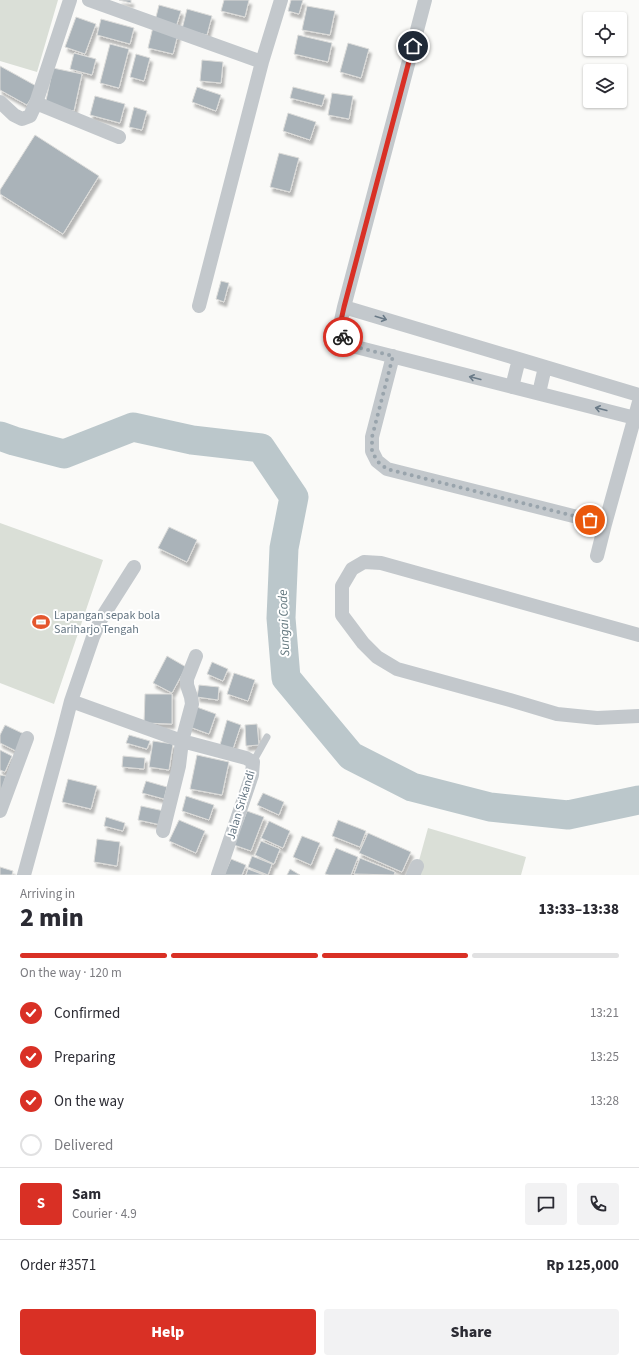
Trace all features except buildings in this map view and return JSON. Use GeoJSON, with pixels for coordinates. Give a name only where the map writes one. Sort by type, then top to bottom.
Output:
{"type":"FeatureCollection","features":[{"type":"Feature","properties":{"kind":"street"},"geometry":{"type":"LineString","coordinates":[[0,102],[14,115],[22,119],[30,116],[36,103],[70,0]]}},
{"type":"Feature","properties":{"kind":"street"},"geometry":{"type":"LineString","coordinates":[[88,0],[262,62]]}},
{"type":"Feature","properties":{"kind":"street"},"geometry":{"type":"LineString","coordinates":[[199,306],[262,62],[281,0]]}},
{"type":"Feature","properties":{"kind":"street"},"geometry":{"type":"LineString","coordinates":[[425,0],[344,307],[340,325],[343,337],[356,347],[637,419]]}},
{"type":"Feature","properties":{"kind":"street"},"geometry":{"type":"LineString","coordinates":[[36,103],[119,137]]}},
{"type":"Feature","properties":{"kind":"street"},"geometry":{"type":"LineString","coordinates":[[344,307],[639,395]]}},
{"type":"Feature","properties":{"kind":"street"},"geometry":{"type":"LineString","coordinates":[[393,356],[372,437],[372,451],[377,461],[387,469],[605,524]]}},
{"type":"Feature","properties":{"kind":"street"},"geometry":{"type":"LineString","coordinates":[[512,387],[519,359]]}},
{"type":"Feature","properties":{"kind":"street"},"geometry":{"type":"LineString","coordinates":[[539,394],[545,367]]}},
{"type":"Feature","properties":{"kind":"street"},"geometry":{"type":"LineString","coordinates":[[597,556],[605,524],[637,419],[639,402]]}},
{"type":"Feature","properties":{"kind":"street"},"geometry":{"type":"LineString","coordinates":[[639,635],[381,563],[364,562],[352,569],[342,586],[342,615],[363,643],[377,657],[397,669],[558,714],[597,718],[639,716]]}},
{"type":"Feature","properties":{"kind":"street"},"geometry":{"type":"LineString","coordinates":[[24,875],[71,701],[93,637],[101,619],[134,568]]}},
{"type":"Feature","properties":{"kind":"street"},"geometry":{"type":"LineString","coordinates":[[163,831],[178,772],[182,741],[192,704],[187,679],[196,656]]}},
{"type":"Feature","properties":{"kind":"street"},"geometry":{"type":"LineString","coordinates":[[71,701],[182,741],[246,758],[253,762]]}},
{"type":"Feature","properties":{"kind":"street"},"geometry":{"type":"LineString","coordinates":[[0,811],[27,738]]}},
{"type":"Feature","properties":{"kind":"street","name":"Jalan Srikandi"},"geometry":{"type":"LineString","coordinates":[[218,875],[252,775],[253,762]]}},
{"type":"Feature","properties":{"kind":"lane","name":"Jalan Srikandi"},"geometry":{"type":"LineString","coordinates":[[253,762],[267,737]]}},
{"type":"Feature","properties":{"kind":"shaded area"},"geometry":{"type":"Polygon","coordinates":[[[0,0],[58,0],[37,72],[0,61],[0,0]]]}},
{"type":"Feature","properties":{"kind":"shaded area","name":"Lapangan sepak bola Sariharjo Tengah"},"geometry":{"type":"Polygon","coordinates":[[[0,523],[103,560],[54,704],[0,683],[0,523]]]}},
{"type":"Feature","properties":{"kind":"shaded area"},"geometry":{"type":"Polygon","coordinates":[[[428,828],[526,857],[521,875],[415,875],[428,828]]]}},
{"type":"Feature","properties":{"kind":"waterway","name":"Sungai Code"},"geometry":{"type":"LineString","coordinates":[[0,436],[64,454],[133,427],[192,440],[261,448],[294,497],[284,548],[281,618],[286,678],[351,756],[412,787],[490,807],[568,815],[639,800]]}},
{"type":"Feature","properties":{"kind":"way so far"},"geometry":{"type":"LineString","coordinates":[[343,337],[356,347],[393,356],[372,437],[372,451],[377,461],[387,469],[590,520]]}},
{"type":"Feature","properties":{"kind":"place","name":"Lapangan sepak bola Sariharjo Tengah"},"geometry":{"type":"Point","coordinates":[41,622]}},
{"type":"Feature","properties":{"kind":"route"},"geometry":{"type":"LineString","coordinates":[[343,337],[340,325],[344,307],[413,46]]}}]}
